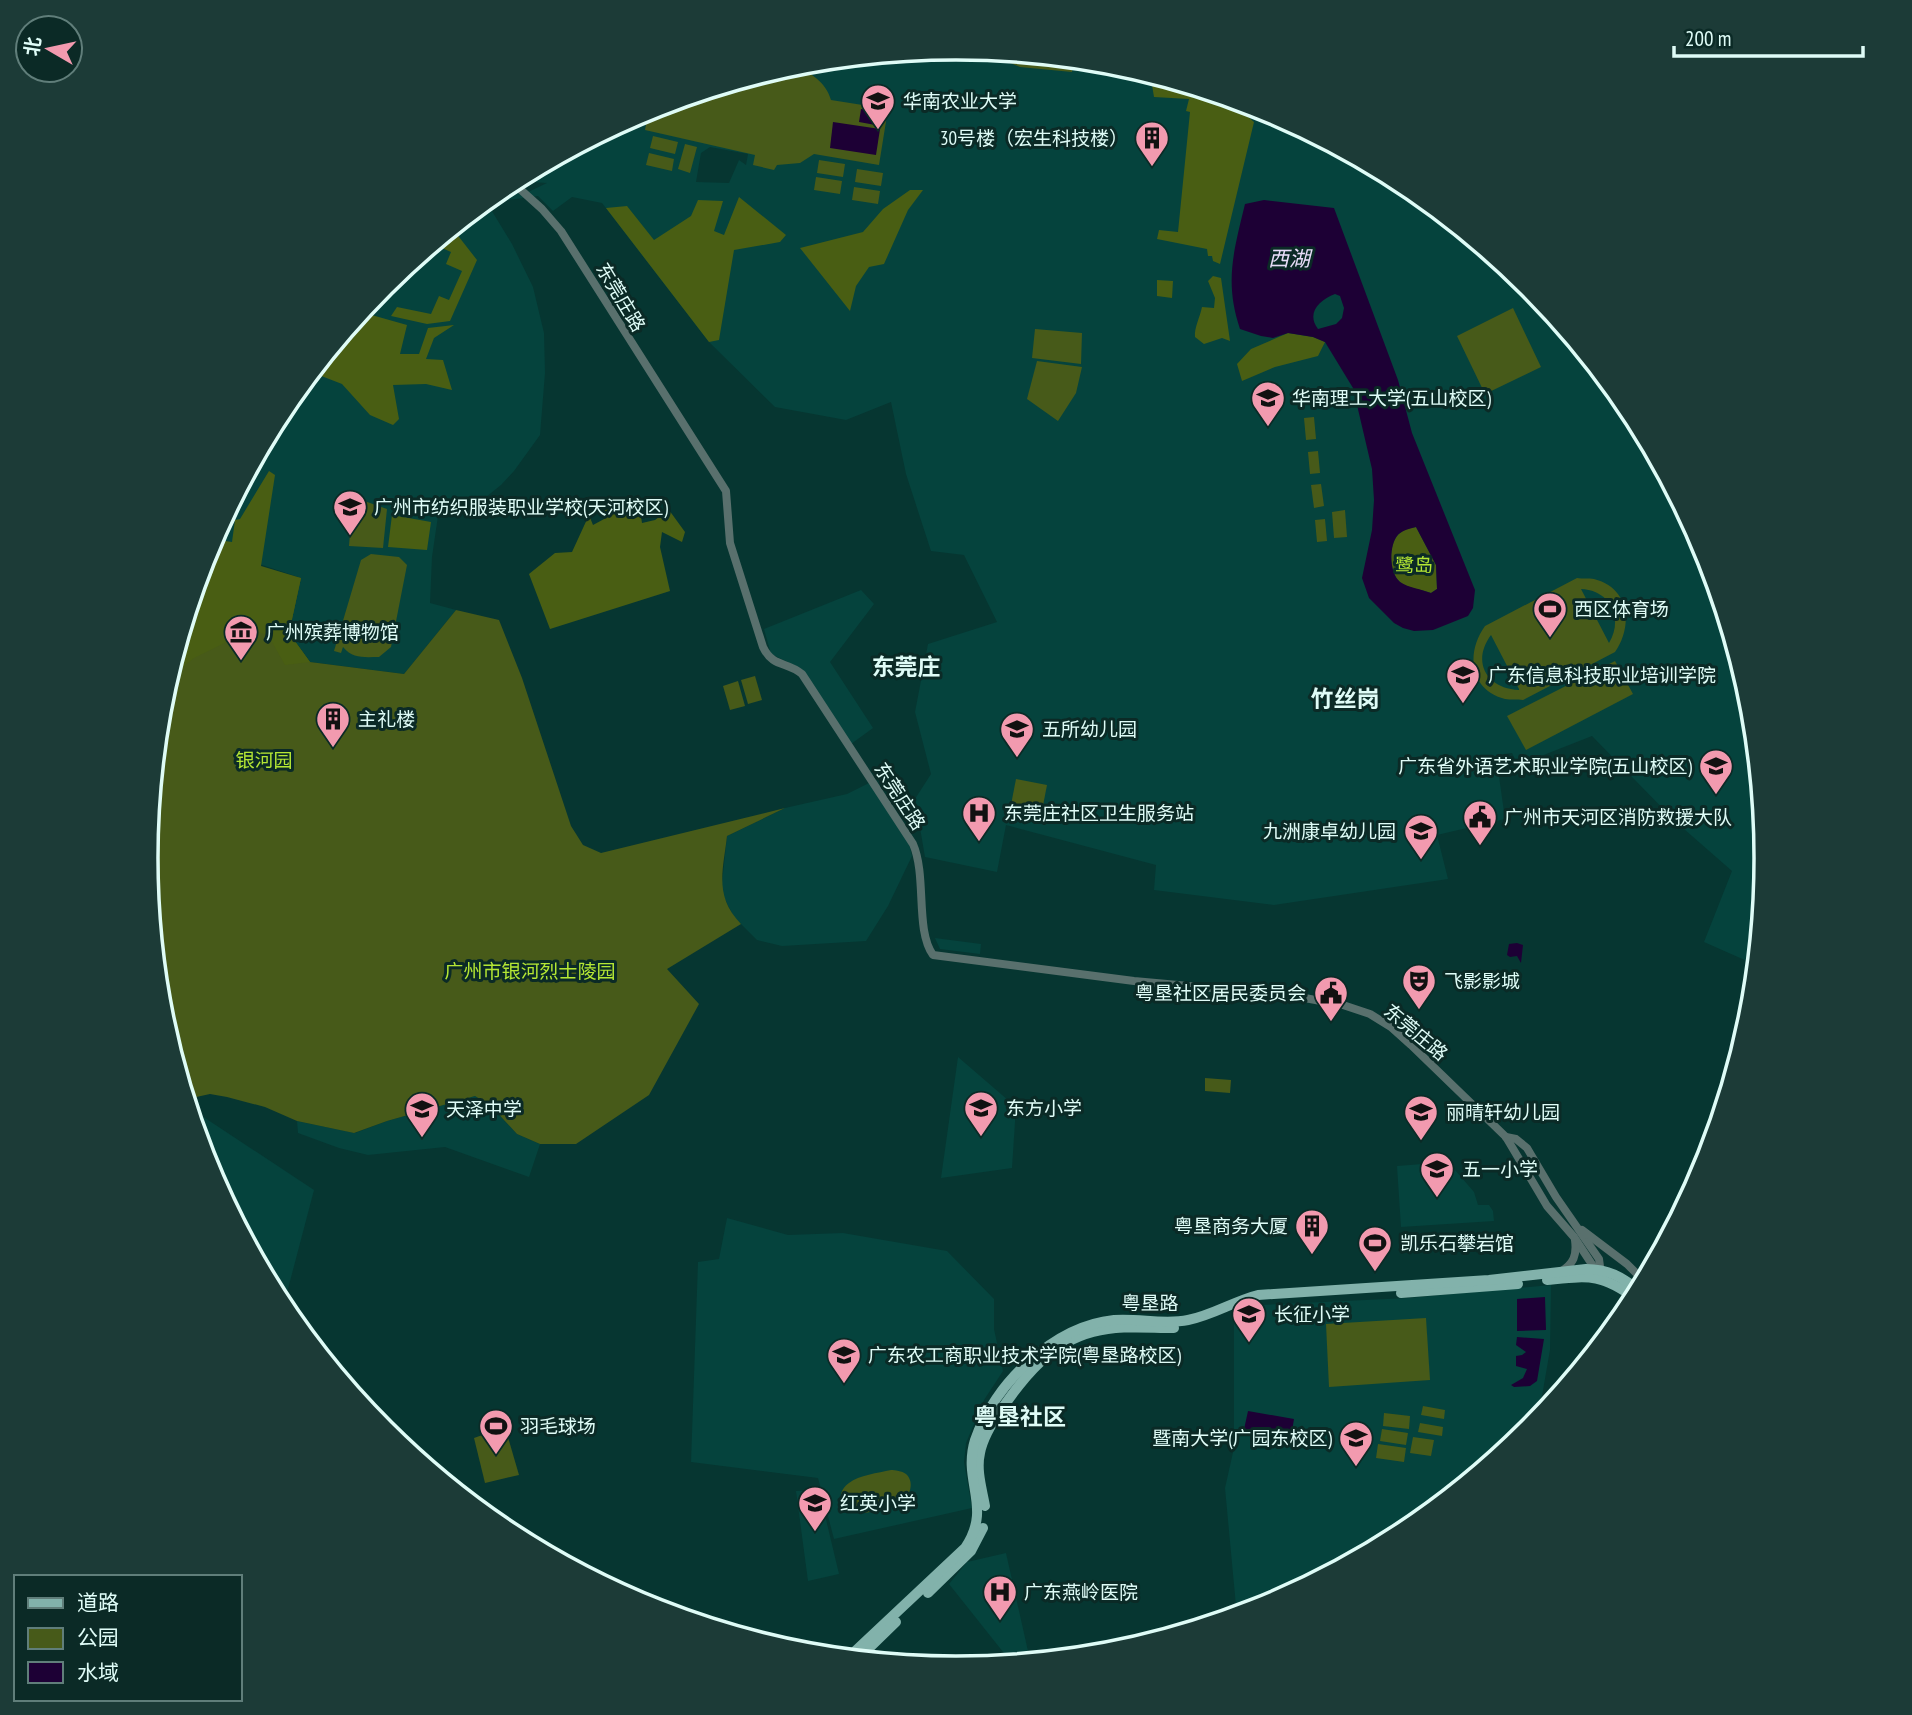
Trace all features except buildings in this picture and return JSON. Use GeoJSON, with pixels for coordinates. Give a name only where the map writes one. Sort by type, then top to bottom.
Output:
{"type":"FeatureCollection","features":[{"type":"Feature","properties":{"kind":"main road","name":"粤垦路"},"geometry":{"type":"LineString","coordinates":[[857,1649],[965,1548],[974,1535],[978,1507],[971,1465],[976,1439],[992,1407],[1008,1384],[1039,1353],[1075,1331],[1109,1321],[1187,1320],[1239,1299],[1258,1295],[1489,1280],[1559,1272],[1599,1272]]}},
{"type":"Feature","properties":{"kind":"main road","name":"粤垦路"},"geometry":{"type":"LineString","coordinates":[[867,1650],[971,1551],[978,1541],[984,1518],[978,1464],[986,1435],[1030,1371],[1044,1357],[1077,1337],[1120,1327],[1187,1327],[1237,1307],[1262,1301],[1470,1288],[1599,1272]]}},
{"type":"Feature","properties":{"kind":"main road"},"geometry":{"type":"LineString","coordinates":[[1599,1272],[1613,1273],[1630,1284]]}},
{"type":"Feature","properties":{"kind":"main road"},"geometry":{"type":"LineString","coordinates":[[1599,1272],[1626,1292]]}},
{"type":"Feature","properties":{"kind":"street","name":"东莞庄路"},"geometry":{"type":"LineString","coordinates":[[520,189],[561,231],[726,491],[730,543],[763,648],[772,662],[794,668],[802,674],[913,844],[920,867],[926,943],[933,955],[1134,981],[1288,995],[1343,1004],[1370,1014],[1400,1035],[1506,1138],[1547,1206],[1599,1272]]}},
{"type":"Feature","properties":{"kind":"street","name":"东莞庄路"},"geometry":{"type":"LineString","coordinates":[[1506,1138],[1516,1139],[1527,1148],[1560,1203],[1599,1259],[1599,1272]]}},
{"type":"Feature","properties":{"kind":"street"},"geometry":{"type":"LineString","coordinates":[[1576,1225],[1614,1252],[1637,1274]]}},
{"type":"Feature","properties":{"kind":"street"},"geometry":{"type":"LineString","coordinates":[[1559,1272],[1574,1259],[1577,1250],[1574,1237]]}},
{"type":"Feature","properties":{"kind":"shaded area","name":"华南理工大学(五山校区)"},"geometry":{"type":"Polygon","coordinates":[[[956,60],[1060,66],[1163,87],[1213,102],[1309,142],[1355,166],[1399,194],[1442,224],[1482,258],[1556,331],[1620,414],[1672,505],[1712,601],[1739,702],[1752,805],[1754,858],[1747,961],[1704,942],[1732,871],[1676,822],[1592,736],[1518,765],[1512,753],[1496,755],[1505,819],[1437,835],[1448,879],[1274,905],[1154,890],[1156,865],[1006,825],[997,872],[925,857],[915,799],[931,774],[915,712],[928,644],[997,622],[964,555],[931,551],[906,474],[891,402],[846,420],[775,407],[709,342],[602,203],[572,197],[553,211],[538,196],[503,201],[516,192],[524,194],[547,183],[532,182],[603,142],[651,120],[749,87],[852,66],[956,60]],[[710,147],[701,153],[696,182],[729,183],[739,160],[746,165],[748,154],[710,147]]]}},
{"type":"Feature","properties":{"kind":"shaded area","name":"华南理工大学(五山校区)"},"geometry":{"type":"Polygon","coordinates":[[[491,209],[533,287],[544,333],[545,373],[540,435],[514,471],[486,497],[487,499],[438,516],[432,557],[430,603],[456,610],[404,674],[310,662],[289,633],[301,578],[220,551],[240,505],[292,414],[356,331],[430,258],[491,209]]]}},
{"type":"Feature","properties":{"kind":"shaded area"},"geometry":{"type":"Polygon","coordinates":[[[861,590],[874,604],[830,662],[873,728],[851,744],[802,669],[771,654],[764,629],[861,590]]]}},
{"type":"Feature","properties":{"kind":"shaded area"},"geometry":{"type":"Polygon","coordinates":[[[869,783],[906,831],[912,856],[888,906],[866,941],[782,946],[757,940],[734,917],[721,892],[727,836],[785,808],[847,794],[869,783]]]}},
{"type":"Feature","properties":{"kind":"shaded area"},"geometry":{"type":"Polygon","coordinates":[[[935,938],[981,944],[980,954],[940,949],[935,938]]]}},
{"type":"Feature","properties":{"kind":"shaded area","name":"东方小学"},"geometry":{"type":"Polygon","coordinates":[[[958,1057],[1016,1107],[1012,1168],[941,1178],[958,1057]]]}},
{"type":"Feature","properties":{"kind":"shaded area","name":"天泽中学"},"geometry":{"type":"Polygon","coordinates":[[[475,1096],[491,1106],[517,1134],[540,1144],[529,1177],[445,1147],[368,1155],[298,1133],[297,1121],[355,1133],[475,1096]]]}},
{"type":"Feature","properties":{"kind":"shaded area"},"geometry":{"type":"Polygon","coordinates":[[[201,1118],[314,1190],[287,1293],[240,1210],[201,1118]]]}},
{"type":"Feature","properties":{"kind":"shaded area","name":"五一小学"},"geometry":{"type":"Polygon","coordinates":[[[1448,1162],[1474,1192],[1478,1205],[1489,1205],[1494,1221],[1401,1227],[1397,1166],[1448,1162]]]}},
{"type":"Feature","properties":{"kind":"shaded area","name":"广东农工商职业技术学院(粤垦路校区)"},"geometry":{"type":"Polygon","coordinates":[[[727,1218],[788,1235],[843,1233],[947,1251],[994,1299],[994,1329],[1003,1371],[984,1400],[966,1443],[964,1462],[972,1508],[834,1539],[818,1478],[691,1462],[698,1262],[719,1259],[727,1218]]]}},
{"type":"Feature","properties":{"kind":"shaded area","name":"暨南大学(广园东校区)"},"geometry":{"type":"Polygon","coordinates":[[[1551,1285],[1550,1350],[1541,1399],[1482,1457],[1442,1491],[1399,1521],[1355,1549],[1309,1573],[1236,1604],[1225,1488],[1234,1448],[1234,1314],[1261,1305],[1408,1298],[1551,1285]]]}},
{"type":"Feature","properties":{"kind":"shaded area","name":"红英小学"},"geometry":{"type":"Polygon","coordinates":[[[819,1490],[839,1574],[808,1581],[796,1491],[819,1490]]]}},
{"type":"Feature","properties":{"kind":"shaded area","name":"广东燕岭医院"},"geometry":{"type":"Polygon","coordinates":[[[1006,1553],[1028,1652],[1005,1654],[949,1584],[967,1562],[1006,1553]]]}},
{"type":"Feature","properties":{"kind":"green space"},"geometry":{"type":"Polygon","coordinates":[[[1006,61],[1073,68],[1072,72],[1020,67],[1006,61]]]}},
{"type":"Feature","properties":{"kind":"green space"},"geometry":{"type":"Polygon","coordinates":[[[810,73],[825,88],[831,100],[888,109],[879,165],[814,154],[800,163],[777,165],[774,170],[753,165],[755,155],[645,130],[646,122],[699,102],[810,73]]]}},
{"type":"Feature","properties":{"kind":"green space"},"geometry":{"type":"Polygon","coordinates":[[[1152,85],[1213,102],[1247,115],[1254,122],[1220,264],[1213,261],[1212,256],[1208,256],[1207,249],[1157,239],[1159,230],[1178,232],[1190,112],[1186,111],[1189,99],[1154,97],[1152,85]]]}},
{"type":"Feature","properties":{"kind":"green space"},"geometry":{"type":"Polygon","coordinates":[[[653,136],[678,142],[675,154],[650,148],[653,136]]]}},
{"type":"Feature","properties":{"kind":"green space"},"geometry":{"type":"Polygon","coordinates":[[[685,144],[697,147],[690,173],[678,169],[685,144]]]}},
{"type":"Feature","properties":{"kind":"green space"},"geometry":{"type":"Polygon","coordinates":[[[649,153],[674,159],[672,171],[646,165],[649,153]]]}},
{"type":"Feature","properties":{"kind":"green space"},"geometry":{"type":"Polygon","coordinates":[[[819,160],[845,164],[843,177],[817,173],[819,160]]]}},
{"type":"Feature","properties":{"kind":"green space"},"geometry":{"type":"Polygon","coordinates":[[[857,169],[883,173],[881,186],[855,182],[857,169]]]}},
{"type":"Feature","properties":{"kind":"green space"},"geometry":{"type":"Polygon","coordinates":[[[816,177],[842,181],[840,194],[814,190],[816,177]]]}},
{"type":"Feature","properties":{"kind":"green space"},"geometry":{"type":"Polygon","coordinates":[[[854,187],[880,191],[878,204],[852,200],[854,187]]]}},
{"type":"Feature","properties":{"kind":"green space"},"geometry":{"type":"Polygon","coordinates":[[[910,190],[923,190],[908,210],[884,264],[869,267],[856,286],[850,311],[800,248],[863,232],[883,209],[910,190]]]}},
{"type":"Feature","properties":{"kind":"green space"},"geometry":{"type":"Polygon","coordinates":[[[739,197],[786,235],[780,242],[734,250],[719,340],[709,342],[606,208],[627,206],[654,240],[691,216],[698,200],[723,201],[714,231],[724,235],[739,197]]]}},
{"type":"Feature","properties":{"kind":"green space"},"geometry":{"type":"Polygon","coordinates":[[[457,235],[477,260],[450,321],[427,324],[391,316],[397,307],[431,314],[439,296],[449,300],[462,271],[446,264],[451,252],[442,248],[457,235]]]}},
{"type":"Feature","properties":{"kind":"green space"},"geometry":{"type":"Polygon","coordinates":[[[1213,276],[1221,278],[1230,341],[1222,338],[1204,344],[1195,337],[1195,330],[1202,307],[1214,308],[1215,298],[1208,281],[1213,276]]]}},
{"type":"Feature","properties":{"kind":"green space"},"geometry":{"type":"Polygon","coordinates":[[[1157,280],[1173,281],[1172,298],[1157,296],[1157,280]]]}},
{"type":"Feature","properties":{"kind":"green space"},"geometry":{"type":"Polygon","coordinates":[[[1513,308],[1541,367],[1485,394],[1457,336],[1513,308]]]}},
{"type":"Feature","properties":{"kind":"green space"},"geometry":{"type":"Polygon","coordinates":[[[371,315],[407,325],[400,354],[419,354],[428,328],[454,325],[434,338],[426,359],[443,360],[452,390],[426,384],[393,385],[399,419],[393,425],[370,415],[342,384],[320,376],[371,315]]]}},
{"type":"Feature","properties":{"kind":"green space"},"geometry":{"type":"Polygon","coordinates":[[[1035,329],[1082,333],[1081,364],[1032,358],[1035,329]]]}},
{"type":"Feature","properties":{"kind":"green space"},"geometry":{"type":"Polygon","coordinates":[[[1288,333],[1325,342],[1318,356],[1275,367],[1242,381],[1237,364],[1251,349],[1288,333]]]}},
{"type":"Feature","properties":{"kind":"green space"},"geometry":{"type":"Polygon","coordinates":[[[1037,361],[1082,367],[1076,393],[1058,421],[1027,399],[1037,361]]]}},
{"type":"Feature","properties":{"kind":"green space"},"geometry":{"type":"Polygon","coordinates":[[[1314,417],[1316,439],[1306,440],[1304,418],[1314,417]]]}},
{"type":"Feature","properties":{"kind":"green space"},"geometry":{"type":"Polygon","coordinates":[[[1318,451],[1320,473],[1310,474],[1308,452],[1318,451]]]}},
{"type":"Feature","properties":{"kind":"green space"},"geometry":{"type":"Polygon","coordinates":[[[269,471],[275,475],[261,566],[301,578],[289,633],[310,662],[285,665],[268,635],[251,630],[194,658],[181,669],[200,601],[219,552],[224,541],[232,542],[235,520],[240,519],[269,471]]]}},
{"type":"Feature","properties":{"kind":"green space"},"geometry":{"type":"Polygon","coordinates":[[[1321,484],[1324,506],[1314,508],[1311,485],[1321,484]]]}},
{"type":"Feature","properties":{"kind":"green space"},"geometry":{"type":"Polygon","coordinates":[[[353,497],[387,509],[383,548],[349,546],[353,497]]]}},
{"type":"Feature","properties":{"kind":"green space"},"geometry":{"type":"Polygon","coordinates":[[[604,507],[640,510],[642,523],[655,520],[669,510],[685,532],[682,542],[662,532],[660,547],[670,591],[550,629],[529,574],[555,553],[572,552],[589,515],[593,525],[606,518],[604,507]]]}},
{"type":"Feature","properties":{"kind":"green space"},"geometry":{"type":"Polygon","coordinates":[[[1345,510],[1347,537],[1334,538],[1332,512],[1345,510]]]}},
{"type":"Feature","properties":{"kind":"green space"},"geometry":{"type":"Polygon","coordinates":[[[392,515],[431,522],[427,550],[388,547],[392,515]]]}},
{"type":"Feature","properties":{"kind":"green space"},"geometry":{"type":"Polygon","coordinates":[[[1325,519],[1327,541],[1317,542],[1315,520],[1325,519]]]}},
{"type":"Feature","properties":{"kind":"green space","name":"鹭岛"},"geometry":{"type":"Polygon","coordinates":[[[1416,527],[1436,565],[1437,589],[1431,593],[1402,584],[1393,571],[1391,557],[1396,537],[1403,531],[1416,527]]]}},
{"type":"Feature","properties":{"kind":"green space"},"geometry":{"type":"Polygon","coordinates":[[[371,554],[399,557],[407,565],[391,647],[379,657],[355,655],[343,647],[341,653],[334,651],[361,560],[371,554]]]}},
{"type":"Feature","properties":{"kind":"green space","name":"广州市银河烈士陵园"},"geometry":{"type":"Polygon","coordinates":[[[213,567],[301,578],[289,633],[310,662],[404,674],[456,610],[499,620],[522,678],[571,826],[583,845],[601,853],[785,808],[727,836],[722,883],[732,914],[741,924],[667,969],[699,1004],[649,1095],[576,1144],[540,1144],[517,1134],[491,1106],[475,1096],[354,1133],[297,1121],[265,1107],[210,1094],[195,1097],[173,1013],[165,962],[158,858],[165,753],[173,702],[185,651],[213,567]]]}},
{"type":"Feature","properties":{"kind":"green space","name":"西区体育场"},"geometry":{"type":"Polygon","coordinates":[[[1577,578],[1594,579],[1615,591],[1625,609],[1626,620],[1621,642],[1615,652],[1523,700],[1505,699],[1493,694],[1478,679],[1473,658],[1479,636],[1485,626],[1577,578]],[[1581,589],[1609,643],[1615,624],[1612,607],[1600,594],[1581,589]],[[1491,635],[1482,655],[1486,672],[1498,685],[1519,690],[1519,689],[1491,635]]]}},
{"type":"Feature","properties":{"kind":"green space"},"geometry":{"type":"Polygon","coordinates":[[[1615,661],[1633,694],[1526,750],[1507,716],[1615,661]]]}},
{"type":"Feature","properties":{"kind":"green space"},"geometry":{"type":"Polygon","coordinates":[[[755,676],[762,700],[748,704],[741,680],[755,676]]]}},
{"type":"Feature","properties":{"kind":"green space"},"geometry":{"type":"Polygon","coordinates":[[[738,681],[745,706],[730,710],[723,686],[738,681]]]}},
{"type":"Feature","properties":{"kind":"green space"},"geometry":{"type":"Polygon","coordinates":[[[1016,779],[1047,785],[1040,821],[1009,815],[1016,779]]]}},
{"type":"Feature","properties":{"kind":"green space"},"geometry":{"type":"Polygon","coordinates":[[[1205,1078],[1231,1080],[1230,1093],[1205,1091],[1205,1078]]]}},
{"type":"Feature","properties":{"kind":"green space"},"geometry":{"type":"Polygon","coordinates":[[[1426,1318],[1430,1380],[1329,1387],[1326,1324],[1426,1318]]]}},
{"type":"Feature","properties":{"kind":"green space"},"geometry":{"type":"Polygon","coordinates":[[[1423,1406],[1445,1410],[1444,1419],[1421,1415],[1423,1406]]]}},
{"type":"Feature","properties":{"kind":"green space"},"geometry":{"type":"Polygon","coordinates":[[[1384,1413],[1410,1416],[1409,1429],[1383,1426],[1384,1413]]]}},
{"type":"Feature","properties":{"kind":"green space"},"geometry":{"type":"Polygon","coordinates":[[[1420,1423],[1443,1427],[1442,1436],[1418,1432],[1420,1423]]]}},
{"type":"Feature","properties":{"kind":"green space","name":"羽毛球场"},"geometry":{"type":"Polygon","coordinates":[[[505,1427],[519,1475],[485,1483],[474,1438],[505,1427]]]}},
{"type":"Feature","properties":{"kind":"green space"},"geometry":{"type":"Polygon","coordinates":[[[1382,1429],[1408,1433],[1406,1445],[1380,1441],[1382,1429]]]}},
{"type":"Feature","properties":{"kind":"green space"},"geometry":{"type":"Polygon","coordinates":[[[1413,1437],[1434,1440],[1431,1456],[1410,1453],[1413,1437]]]}},
{"type":"Feature","properties":{"kind":"green space"},"geometry":{"type":"Polygon","coordinates":[[[1378,1444],[1406,1448],[1404,1462],[1376,1458],[1378,1444]]]}},
{"type":"Feature","properties":{"kind":"green space"},"geometry":{"type":"Polygon","coordinates":[[[891,1470],[903,1472],[909,1477],[910,1489],[904,1500],[890,1507],[862,1513],[854,1512],[844,1505],[841,1494],[853,1480],[891,1470]]]}},
{"type":"Feature","properties":{"kind":"water"},"geometry":{"type":"Polygon","coordinates":[[[861,109],[883,113],[881,126],[859,122],[861,109]]]}},
{"type":"Feature","properties":{"kind":"water"},"geometry":{"type":"Polygon","coordinates":[[[833,122],[880,129],[876,155],[830,148],[833,122]]]}},
{"type":"Feature","properties":{"kind":"water","name":"西湖"},"geometry":{"type":"Polygon","coordinates":[[[1264,200],[1334,208],[1398,380],[1412,433],[1475,590],[1473,608],[1468,616],[1433,630],[1414,631],[1394,623],[1369,598],[1362,578],[1372,530],[1372,469],[1353,388],[1325,342],[1288,333],[1273,338],[1240,329],[1232,296],[1232,266],[1245,204],[1264,200]],[[1335,294],[1319,303],[1314,312],[1313,318],[1318,329],[1336,324],[1342,318],[1344,308],[1340,296],[1335,294]],[[1416,527],[1397,536],[1393,547],[1392,566],[1400,582],[1431,593],[1437,589],[1436,565],[1416,527]]]}},
{"type":"Feature","properties":{"kind":"water"},"geometry":{"type":"Polygon","coordinates":[[[1509,944],[1523,945],[1521,963],[1517,956],[1507,955],[1509,944]]]}},
{"type":"Feature","properties":{"kind":"water"},"geometry":{"type":"Polygon","coordinates":[[[1545,1297],[1546,1330],[1517,1331],[1517,1299],[1545,1297]]]}},
{"type":"Feature","properties":{"kind":"water"},"geometry":{"type":"Polygon","coordinates":[[[1517,1337],[1544,1339],[1537,1381],[1530,1386],[1511,1385],[1523,1378],[1527,1369],[1516,1366],[1516,1356],[1526,1352],[1516,1345],[1517,1337]]]}},
{"type":"Feature","properties":{"kind":"water"},"geometry":{"type":"Polygon","coordinates":[[[1248,1411],[1294,1419],[1290,1443],[1243,1434],[1248,1411]]]}},
{"type":"Feature","properties":{"kind":"place","name":"华南农业大学"},"geometry":{"type":"Point","coordinates":[878,131]}},
{"type":"Feature","properties":{"kind":"place","name":"30号楼（宏生科技楼）"},"geometry":{"type":"Point","coordinates":[1152,168]}},
{"type":"Feature","properties":{"kind":"place","name":"华南理工大学(五山校区)"},"geometry":{"type":"Point","coordinates":[1268,428]}},
{"type":"Feature","properties":{"kind":"place","name":"广州市纺织服装职业学校(天河校区)"},"geometry":{"type":"Point","coordinates":[350,537]}},
{"type":"Feature","properties":{"kind":"place","name":"西区体育场"},"geometry":{"type":"Point","coordinates":[1550,639]}},
{"type":"Feature","properties":{"kind":"place","name":"广州殡葬博物馆"},"geometry":{"type":"Point","coordinates":[241,662]}},
{"type":"Feature","properties":{"kind":"place","name":"广东信息科技职业培训学院"},"geometry":{"type":"Point","coordinates":[1463,705]}},
{"type":"Feature","properties":{"kind":"place","name":"主礼楼"},"geometry":{"type":"Point","coordinates":[333,749]}},
{"type":"Feature","properties":{"kind":"place","name":"五所幼儿园"},"geometry":{"type":"Point","coordinates":[1017,759]}},
{"type":"Feature","properties":{"kind":"place","name":"广东省外语艺术职业学院(五山校区)"},"geometry":{"type":"Point","coordinates":[1716,796]}},
{"type":"Feature","properties":{"kind":"place","name":"东莞庄社区卫生服务站"},"geometry":{"type":"Point","coordinates":[979,843]}},
{"type":"Feature","properties":{"kind":"place","name":"广州市天河区消防救援大队"},"geometry":{"type":"Point","coordinates":[1480,847]}},
{"type":"Feature","properties":{"kind":"place","name":"九洲康卓幼儿园"},"geometry":{"type":"Point","coordinates":[1421,861]}},
{"type":"Feature","properties":{"kind":"place","name":"飞影影城"},"geometry":{"type":"Point","coordinates":[1419,1011]}},
{"type":"Feature","properties":{"kind":"place","name":"粤垦社区居民委员会"},"geometry":{"type":"Point","coordinates":[1331,1023]}},
{"type":"Feature","properties":{"kind":"place","name":"东方小学"},"geometry":{"type":"Point","coordinates":[981,1138]}},
{"type":"Feature","properties":{"kind":"place","name":"天泽中学"},"geometry":{"type":"Point","coordinates":[422,1139]}},
{"type":"Feature","properties":{"kind":"place","name":"丽晴轩幼儿园"},"geometry":{"type":"Point","coordinates":[1421,1142]}},
{"type":"Feature","properties":{"kind":"place","name":"五一小学"},"geometry":{"type":"Point","coordinates":[1437,1199]}},
{"type":"Feature","properties":{"kind":"place","name":"粤垦商务大厦"},"geometry":{"type":"Point","coordinates":[1312,1256]}},
{"type":"Feature","properties":{"kind":"place","name":"凯乐石攀岩馆"},"geometry":{"type":"Point","coordinates":[1375,1273]}},
{"type":"Feature","properties":{"kind":"place","name":"长征小学"},"geometry":{"type":"Point","coordinates":[1249,1344]}},
{"type":"Feature","properties":{"kind":"place","name":"广东农工商职业技术学院(粤垦路校区)"},"geometry":{"type":"Point","coordinates":[844,1385]}},
{"type":"Feature","properties":{"kind":"place","name":"羽毛球场"},"geometry":{"type":"Point","coordinates":[496,1456]}},
{"type":"Feature","properties":{"kind":"place","name":"暨南大学(广园东校区)"},"geometry":{"type":"Point","coordinates":[1356,1468]}},
{"type":"Feature","properties":{"kind":"place","name":"红英小学"},"geometry":{"type":"Point","coordinates":[815,1533]}},
{"type":"Feature","properties":{"kind":"place","name":"广东燕岭医院"},"geometry":{"type":"Point","coordinates":[1000,1622]}},
{"type":"Feature","properties":{"kind":"district","name":"东莞庄"},"geometry":{"type":"Point","coordinates":[906,666]}},
{"type":"Feature","properties":{"kind":"district","name":"竹丝岗"},"geometry":{"type":"Point","coordinates":[1345,698]}},
{"type":"Feature","properties":{"kind":"district","name":"粤垦社区"},"geometry":{"type":"Point","coordinates":[1020,1416]}},
{"type":"Feature","properties":{"kind":"park label","name":"银河园"},"geometry":{"type":"Point","coordinates":[264,760]}}]}
